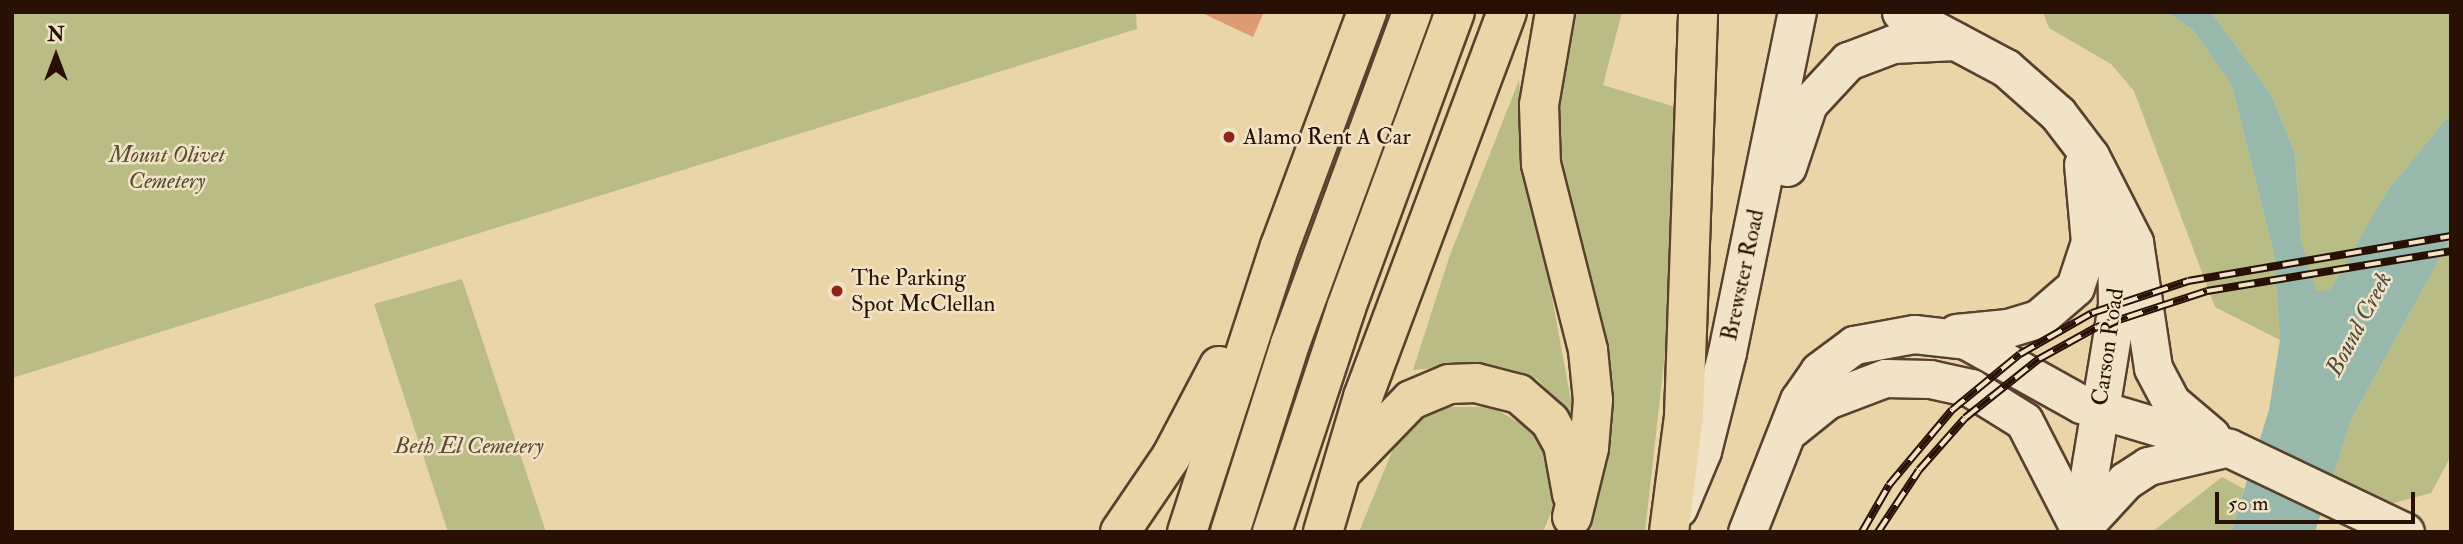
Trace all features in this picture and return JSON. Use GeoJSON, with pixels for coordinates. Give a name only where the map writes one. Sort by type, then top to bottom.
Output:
{"type":"FeatureCollection","features":[{"type":"Feature","properties":{"kind":"highway"},"geometry":{"type":"LineString","coordinates":[[1187,532],[1280,246],[1367,12]]}},
{"type":"Feature","properties":{"kind":"highway"},"geometry":{"type":"LineString","coordinates":[[1230,532],[1294,332],[1412,12]]}},
{"type":"Feature","properties":{"kind":"highway"},"geometry":{"type":"LineString","coordinates":[[1272,532],[1334,342],[1455,12]]}},
{"type":"Feature","properties":{"kind":"highway"},"geometry":{"type":"LineString","coordinates":[[1324,532],[1363,397],[1507,12]]}},
{"type":"Feature","properties":{"kind":"highway"},"geometry":{"type":"LineString","coordinates":[[1340,474],[1411,401],[1449,384],[1491,385],[1531,403],[1556,431],[1570,473],[1572,517],[1589,448],[1593,400],[1588,350],[1541,164],[1539,105],[1555,12]]}},
{"type":"Feature","properties":{"kind":"highway"},"geometry":{"type":"LineString","coordinates":[[1669,532],[1684,416],[1698,12]]}},
{"type":"Feature","properties":{"kind":"highway"},"geometry":{"type":"LineString","coordinates":[[1120,532],[1183,435],[1280,246]]}},
{"type":"Feature","properties":{"kind":"street","name":"Brewster Road"},"geometry":{"type":"LineString","coordinates":[[1669,532],[1702,451],[1741,292],[1797,12]]}},
{"type":"Feature","properties":{"kind":"street","name":"Carson Road"},"geometry":{"type":"LineString","coordinates":[[1900,12],[1962,41],[2025,83],[2073,133],[2113,199],[2117,305],[2080,531]]}},
{"type":"Feature","properties":{"kind":"street"},"geometry":{"type":"LineString","coordinates":[[1741,292],[1768,236],[1802,117],[1825,81],[1848,61],[1877,47],[1962,41]]}},
{"type":"Feature","properties":{"kind":"street"},"geometry":{"type":"LineString","coordinates":[[1748,532],[1808,385],[1835,356],[1883,336],[1942,334],[2023,324],[2054,311],[2075,288],[2087,259],[2092,221],[2088,186],[2073,133]]}},
{"type":"Feature","properties":{"kind":"street"},"geometry":{"type":"LineString","coordinates":[[2113,199],[2134,242],[2150,354],[2166,393],[2182,413],[2229,448]]}},
{"type":"Feature","properties":{"kind":"street"},"geometry":{"type":"LineString","coordinates":[[1942,334],[1989,349],[2099,412],[2141,421],[2229,448],[2405,532]]}},
{"type":"Feature","properties":{"kind":"street"},"geometry":{"type":"LineString","coordinates":[[1785,437],[1811,410],[1864,383],[1919,378],[1971,388],[2024,421],[2080,531],[2138,472],[2176,456],[2229,448]]}},
{"type":"Feature","properties":{"kind":"green space","name":"Mount Olivet Cemetery"},"geometry":{"type":"Polygon","coordinates":[[[12,12],[1136,12],[1137,29],[12,378],[12,12]]]}},
{"type":"Feature","properties":{"kind":"green space"},"geometry":{"type":"Polygon","coordinates":[[[1573,12],[1622,12],[1603,85],[1675,107],[1665,353],[1645,532],[1591,532],[1609,364],[1554,177],[1554,90],[1573,12]]]}},
{"type":"Feature","properties":{"kind":"green space"},"geometry":{"type":"Polygon","coordinates":[[[2043,12],[2166,12],[2193,30],[2232,86],[2274,255],[2280,340],[2215,307],[2134,91],[2111,64],[2049,28],[2043,12]]]}},
{"type":"Feature","properties":{"kind":"green space"},"geometry":{"type":"Polygon","coordinates":[[[2211,12],[2451,12],[2451,113],[2387,191],[2330,291],[2317,291],[2301,240],[2295,153],[2271,94],[2211,12]]]}},
{"type":"Feature","properties":{"kind":"green space"},"geometry":{"type":"Polygon","coordinates":[[[1519,80],[1523,139],[1574,417],[1537,379],[1481,364],[1413,370],[1450,255],[1519,80]]]}},
{"type":"Feature","properties":{"kind":"green space"},"geometry":{"type":"Polygon","coordinates":[[[2451,238],[2451,456],[2431,493],[2394,503],[2331,479],[2350,422],[2451,238]]]}},
{"type":"Feature","properties":{"kind":"green space","name":"Beth El Cemetery"},"geometry":{"type":"Polygon","coordinates":[[[462,279],[546,532],[448,532],[374,304],[462,279]]]}},
{"type":"Feature","properties":{"kind":"green space"},"geometry":{"type":"Polygon","coordinates":[[[1438,407],[1492,407],[1537,433],[1558,496],[1543,532],[1359,532],[1397,439],[1438,407]]]}},
{"type":"Feature","properties":{"kind":"green space"},"geometry":{"type":"Polygon","coordinates":[[[2222,477],[2244,489],[2231,532],[2152,532],[2222,477]]]}},
{"type":"Feature","properties":{"kind":"water","name":"Bound Creek"},"geometry":{"type":"Polygon","coordinates":[[[2166,12],[2211,12],[2271,94],[2295,153],[2301,240],[2317,291],[2330,290],[2387,191],[2451,113],[2451,238],[2350,422],[2315,532],[2231,532],[2269,410],[2280,340],[2274,255],[2232,86],[2193,30],[2166,12]]]}},
{"type":"Feature","properties":{"kind":"building"},"geometry":{"type":"Polygon","coordinates":[[[1200,12],[1264,12],[1253,37],[1200,12]]]}},
{"type":"Feature","properties":{"kind":"railway"},"geometry":{"type":"LineString","coordinates":[[1862,532],[1889,485],[1952,410],[2020,354],[2092,313],[2188,281],[2451,236]]}},
{"type":"Feature","properties":{"kind":"railway"},"geometry":{"type":"LineString","coordinates":[[1878,532],[1919,470],[1965,418],[2039,359],[2097,327],[2207,291],[2451,251]]}},
{"type":"Feature","properties":{"kind":"place","name":"Alamo Rent A Car"},"geometry":{"type":"Point","coordinates":[1229,137]}},
{"type":"Feature","properties":{"kind":"place","name":"The Parking Spot McClellan"},"geometry":{"type":"Point","coordinates":[837,291]}}]}
